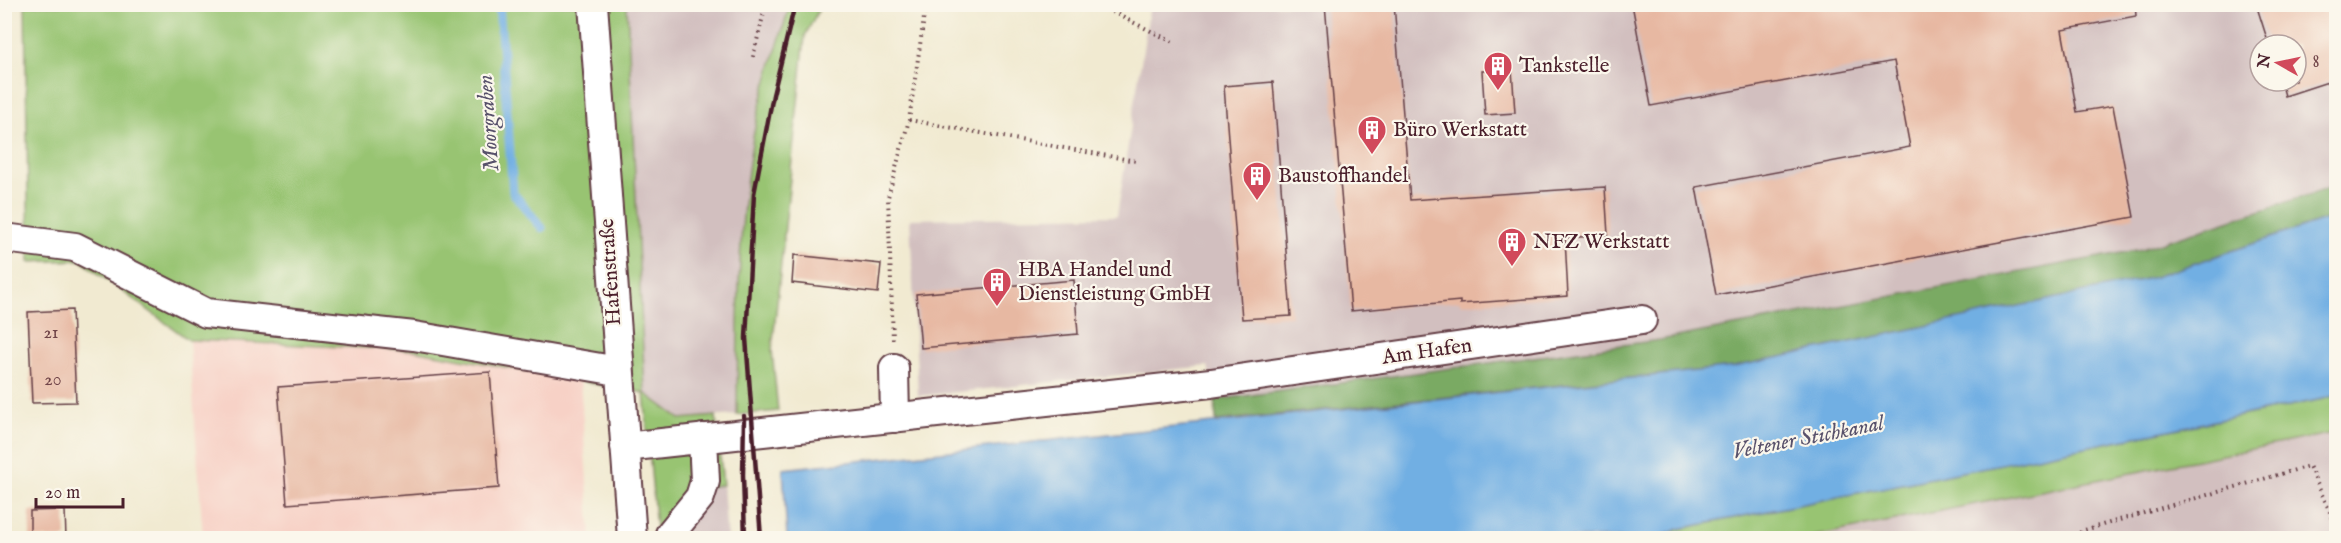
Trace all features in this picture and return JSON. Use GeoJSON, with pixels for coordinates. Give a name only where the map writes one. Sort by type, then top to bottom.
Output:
{"type":"FeatureCollection","features":[{"type":"Feature","properties":{"kind":"street","name":"Hafenstraße"},"geometry":{"type":"LineString","coordinates":[[593,4],[632,538]]}},
{"type":"Feature","properties":{"kind":"street"},"geometry":{"type":"LineString","coordinates":[[4,238],[75,247],[206,313],[414,336],[618,371]]}},
{"type":"Feature","properties":{"kind":"street","name":"Am Hafen"},"geometry":{"type":"LineString","coordinates":[[710,437],[895,418],[1154,380],[1211,383],[1642,321]]}},
{"type":"Feature","properties":{"kind":"street"},"geometry":{"type":"LineString","coordinates":[[894,368],[895,418]]}},
{"type":"Feature","properties":{"kind":"street"},"geometry":{"type":"LineString","coordinates":[[625,447],[710,437],[705,481],[700,497],[670,534],[670,538]]}},
{"type":"Feature","properties":{"kind":"path"},"geometry":{"type":"LineString","coordinates":[[753,57],[766,4]]}},
{"type":"Feature","properties":{"kind":"path"},"geometry":{"type":"LineString","coordinates":[[894,368],[888,197],[909,120],[926,4]]}},
{"type":"Feature","properties":{"kind":"path"},"geometry":{"type":"LineString","coordinates":[[1096,4],[1175,43]]}},
{"type":"Feature","properties":{"kind":"path"},"geometry":{"type":"LineString","coordinates":[[909,120],[1136,161]]}},
{"type":"Feature","properties":{"kind":"path"},"geometry":{"type":"LineString","coordinates":[[2078,538],[2081,531],[2309,466],[2337,525]]}},
{"type":"Feature","properties":{"kind":"shaded area"},"geometry":{"type":"Polygon","coordinates":[[[627,5],[790,5],[764,91],[751,149],[738,336],[737,415],[680,419],[645,393],[627,5]]]}},
{"type":"Feature","properties":{"kind":"shaded area"},"geometry":{"type":"Polygon","coordinates":[[[1150,5],[2336,5],[2336,186],[2142,249],[1660,340],[1215,400],[1208,366],[918,396],[910,219],[1117,216],[1150,5]]]}},
{"type":"Feature","properties":{"kind":"shaded area"},"geometry":{"type":"Polygon","coordinates":[[[189,340],[413,350],[580,380],[591,538],[203,538],[189,340]]]}},
{"type":"Feature","properties":{"kind":"shaded area"},"geometry":{"type":"Polygon","coordinates":[[[2336,432],[2336,538],[1805,538],[2333,433],[2336,432]]]}},
{"type":"Feature","properties":{"kind":"shaded area"},"geometry":{"type":"Polygon","coordinates":[[[723,485],[727,538],[656,538],[656,529],[690,488],[723,485]]]}},
{"type":"Feature","properties":{"kind":"green space"},"geometry":{"type":"Polygon","coordinates":[[[25,5],[627,5],[645,393],[680,419],[716,416],[723,485],[690,488],[656,529],[644,393],[413,350],[189,340],[80,260],[29,262],[25,5]]]}},
{"type":"Feature","properties":{"kind":"green space"},"geometry":{"type":"Polygon","coordinates":[[[790,5],[821,5],[805,36],[772,350],[778,411],[737,415],[739,282],[746,183],[758,113],[790,5]]]}},
{"type":"Feature","properties":{"kind":"green space"},"geometry":{"type":"Polygon","coordinates":[[[2336,186],[2336,216],[2151,278],[1734,367],[1216,421],[1215,400],[1660,340],[2142,249],[2336,186]]]}},
{"type":"Feature","properties":{"kind":"green space"},"geometry":{"type":"Polygon","coordinates":[[[2336,395],[2336,432],[2333,433],[1805,538],[1656,538],[1679,529],[2336,395]]]}},
{"type":"Feature","properties":{"kind":"water","name":"Veltener Stichkanal"},"geometry":{"type":"Polygon","coordinates":[[[2336,216],[2336,395],[1679,529],[1656,538],[787,538],[783,469],[1734,367],[2151,278],[2336,216]]]}},
{"type":"Feature","properties":{"kind":"building"},"geometry":{"type":"Polygon","coordinates":[[[1325,4],[1394,4],[1410,200],[1605,187],[1608,235],[1565,238],[1568,296],[1460,304],[1460,301],[1351,311],[1325,4]]]}},
{"type":"Feature","properties":{"kind":"building"},"geometry":{"type":"Polygon","coordinates":[[[1632,4],[2135,4],[2136,16],[2062,30],[2077,112],[2113,106],[2134,217],[1716,295],[1696,187],[1910,147],[1894,61],[1651,106],[1632,4]]]}},
{"type":"Feature","properties":{"kind":"building"},"geometry":{"type":"Polygon","coordinates":[[[2256,4],[2337,4],[2337,79],[2308,88],[2308,33],[2265,33],[2256,4]]]}},
{"type":"Feature","properties":{"kind":"building","name":"Tankstelle"},"geometry":{"type":"Polygon","coordinates":[[[1512,69],[1515,113],[1485,115],[1482,71],[1512,69]]]}},
{"type":"Feature","properties":{"kind":"building","name":"Baustoffhandel"},"geometry":{"type":"Polygon","coordinates":[[[1273,82],[1291,316],[1242,319],[1224,86],[1273,82]]]}},
{"type":"Feature","properties":{"kind":"building"},"geometry":{"type":"Polygon","coordinates":[[[794,255],[881,264],[878,293],[792,283],[794,255]]]}},
{"type":"Feature","properties":{"kind":"building","name":"HBA Handel und Dienstleistung GmbH"},"geometry":{"type":"Polygon","coordinates":[[[1074,280],[1078,334],[921,348],[916,294],[1074,280]]]}},
{"type":"Feature","properties":{"kind":"building"},"geometry":{"type":"Polygon","coordinates":[[[72,310],[76,402],[32,403],[28,312],[72,310]]]}},
{"type":"Feature","properties":{"kind":"building"},"geometry":{"type":"Polygon","coordinates":[[[490,372],[499,488],[287,504],[278,387],[490,372]]]}},
{"type":"Feature","properties":{"kind":"building"},"geometry":{"type":"Polygon","coordinates":[[[65,510],[66,538],[30,538],[30,511],[65,510]]]}},
{"type":"Feature","properties":{"kind":"waterway","name":"Moorgraben"},"geometry":{"type":"LineString","coordinates":[[499,4],[513,193],[542,228]]}},
{"type":"Feature","properties":{"kind":"railway"},"geometry":{"type":"LineString","coordinates":[[761,538],[746,338],[754,194],[773,95],[795,4]]}},
{"type":"Feature","properties":{"kind":"railway"},"geometry":{"type":"LineString","coordinates":[[744,416],[745,538]]}},
{"type":"Feature","properties":{"kind":"place","name":"Tankstelle"},"geometry":{"type":"Point","coordinates":[1498,92]}},
{"type":"Feature","properties":{"kind":"place","name":"Büro Werkstatt"},"geometry":{"type":"Point","coordinates":[1372,156]}},
{"type":"Feature","properties":{"kind":"place","name":"Baustoffhandel"},"geometry":{"type":"Point","coordinates":[1257,202]}},
{"type":"Feature","properties":{"kind":"place","name":"NFZ Werkstatt"},"geometry":{"type":"Point","coordinates":[1512,268]}},
{"type":"Feature","properties":{"kind":"place","name":"HBA Handel und Dienstleistung GmbH"},"geometry":{"type":"Point","coordinates":[997,308]}}]}
